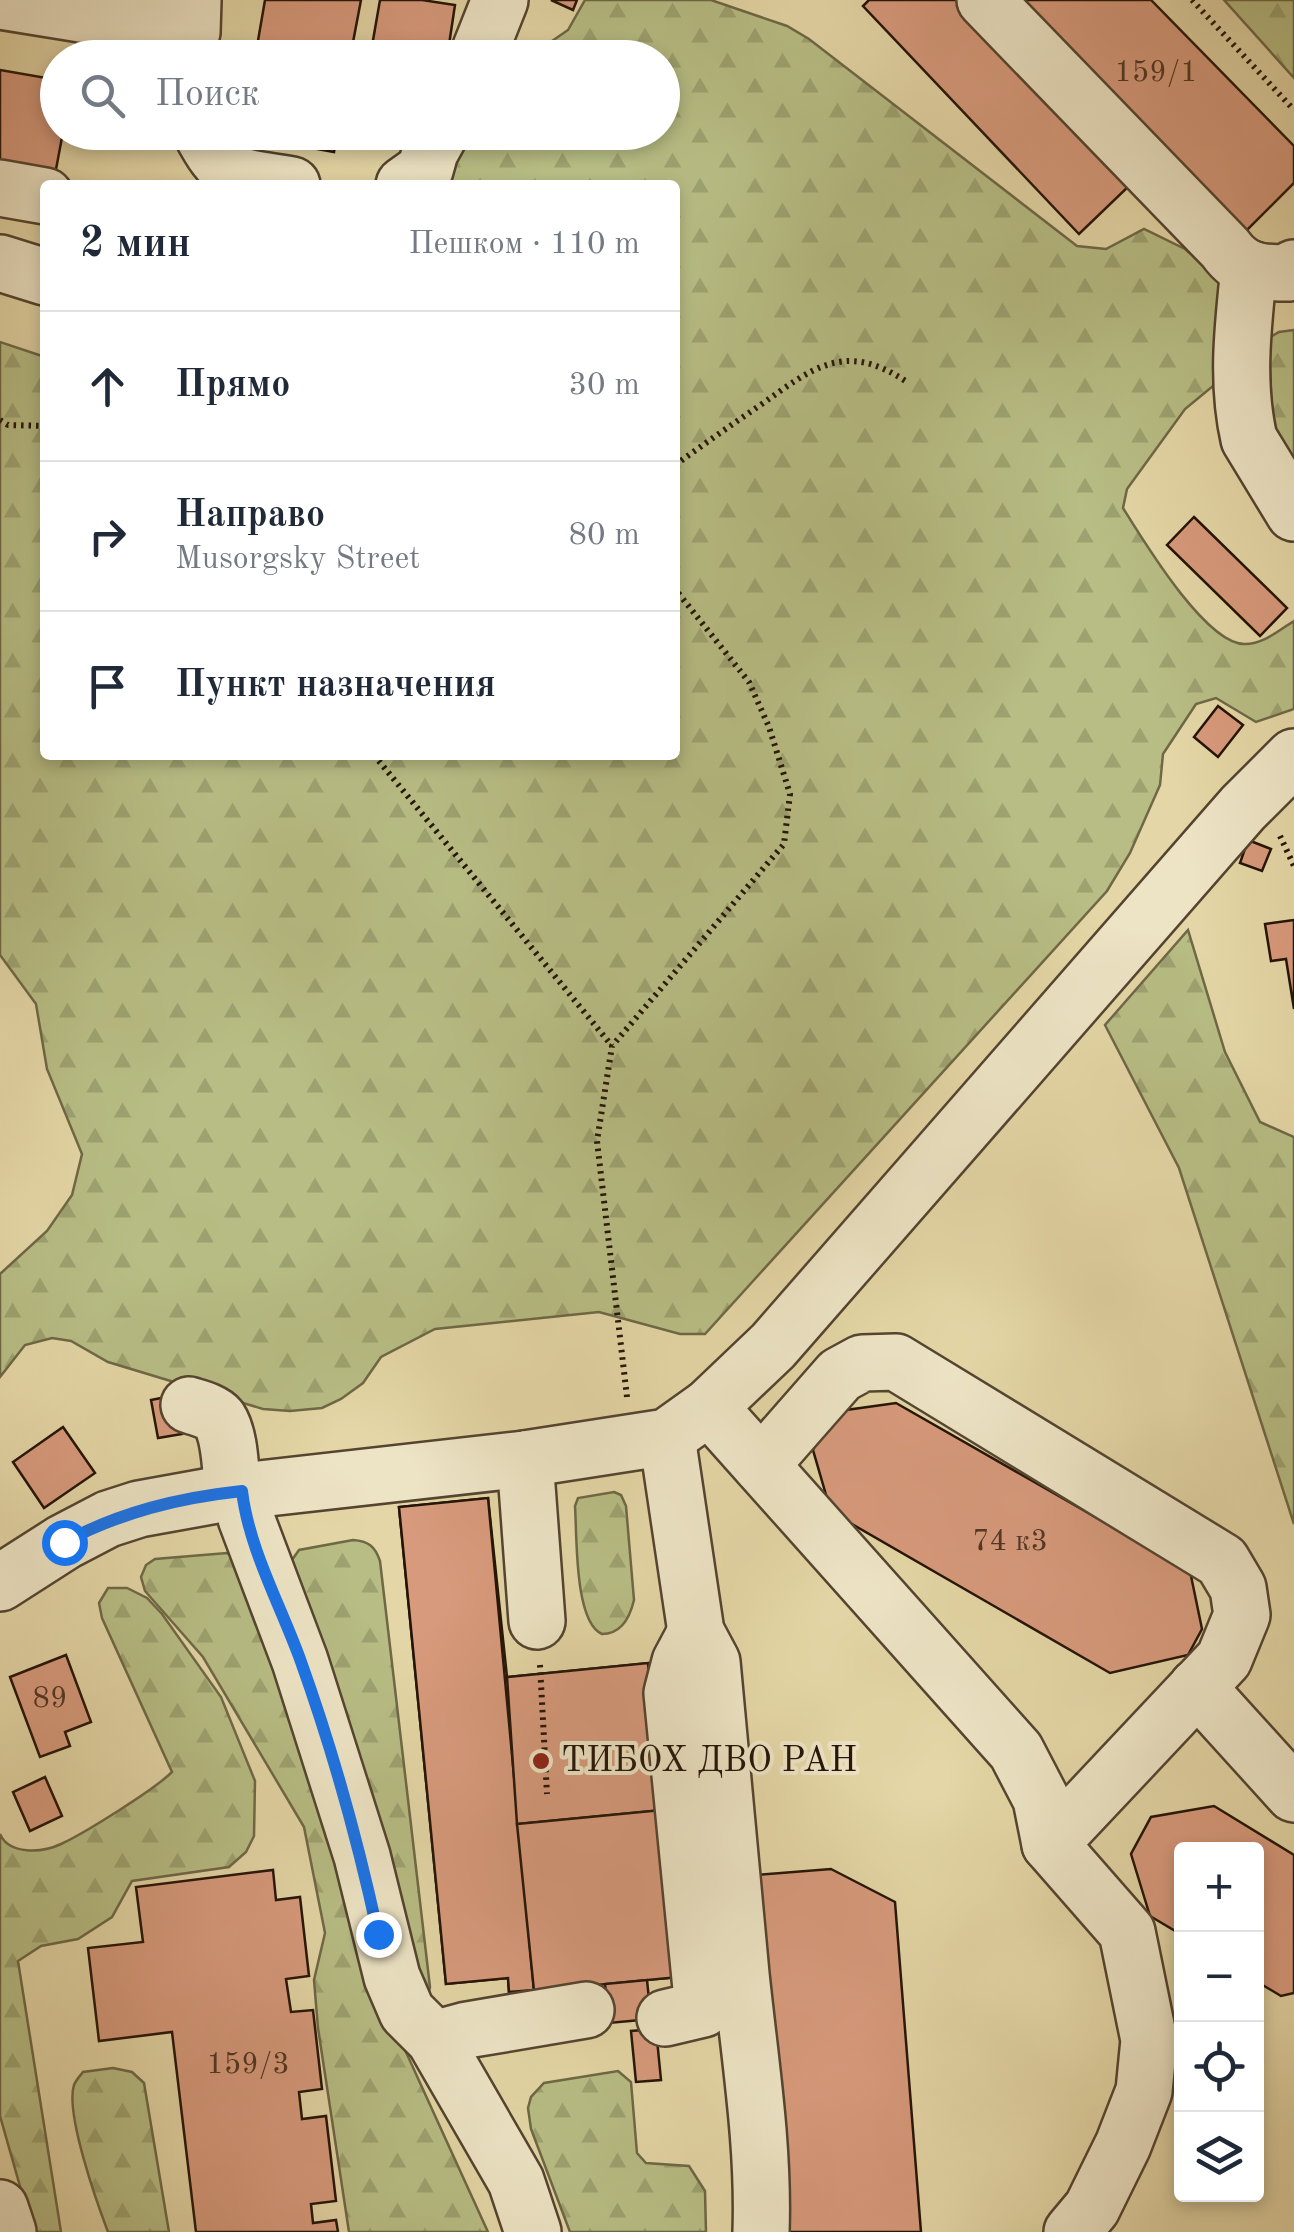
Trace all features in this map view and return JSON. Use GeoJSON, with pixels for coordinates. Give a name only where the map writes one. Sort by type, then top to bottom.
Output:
{"type":"FeatureCollection","features":[{"type":"Feature","properties":{"kind":"street"},"geometry":{"type":"LineString","coordinates":[[0,0],[193,30]]}},
{"type":"Feature","properties":{"kind":"street"},"geometry":{"type":"LineString","coordinates":[[485,40],[500,0]]}},
{"type":"Feature","properties":{"kind":"street"},"geometry":{"type":"LineString","coordinates":[[985,0],[1236,263],[1271,268],[1242,335],[1241,398],[1249,439],[1294,513]]}},
{"type":"Feature","properties":{"kind":"street"},"geometry":{"type":"LineString","coordinates":[[212,150],[222,167],[234,174],[266,180]]}},
{"type":"Feature","properties":{"kind":"street"},"geometry":{"type":"LineString","coordinates":[[411,180],[425,170],[431,150]]}},
{"type":"Feature","properties":{"kind":"street"},"geometry":{"type":"LineString","coordinates":[[0,188],[40,195]]}},
{"type":"Feature","properties":{"kind":"street"},"geometry":{"type":"LineString","coordinates":[[0,263],[40,275]]}},
{"type":"Feature","properties":{"kind":"street"},"geometry":{"type":"LineString","coordinates":[[0,1583],[108,1519],[138,1509],[238,1492],[525,1459],[669,1428],[772,1346],[1243,808],[1294,758]]}},
{"type":"Feature","properties":{"kind":"street"},"geometry":{"type":"LineString","coordinates":[[761,1466],[840,1375],[862,1363],[896,1362],[1222,1562],[1238,1588],[1242,1615],[1224,1659],[1050,1844]]}},
{"type":"Feature","properties":{"kind":"street"},"geometry":{"type":"LineString","coordinates":[[189,1405],[208,1411],[219,1420],[246,1518],[300,1661],[362,1856],[392,1977],[407,2012],[434,2040],[516,2182],[532,2232]]}},
{"type":"Feature","properties":{"kind":"street"},"geometry":{"type":"LineString","coordinates":[[669,1428],[761,1466],[1016,1752],[1041,1799],[1050,1844],[1127,1932],[1148,2040],[1144,2091],[1124,2145],[1092,2208],[1072,2232]]}},
{"type":"Feature","properties":{"kind":"street"},"geometry":{"type":"LineString","coordinates":[[669,1428],[696,1632],[712,1662],[702,1992],[761,2142],[761,2232]]}},
{"type":"Feature","properties":{"kind":"street"},"geometry":{"type":"LineString","coordinates":[[525,1459],[537,1621]]}},
{"type":"Feature","properties":{"kind":"street"},"geometry":{"type":"LineString","coordinates":[[1197,1687],[1294,1794]]}},
{"type":"Feature","properties":{"kind":"street"},"geometry":{"type":"LineString","coordinates":[[434,2040],[467,2030],[586,2010]]}},
{"type":"Feature","properties":{"kind":"street"},"geometry":{"type":"LineString","coordinates":[[0,2208],[8,2232]]}},
{"type":"Feature","properties":{"kind":"path"},"geometry":{"type":"LineString","coordinates":[[1192,0],[1294,110]]}},
{"type":"Feature","properties":{"kind":"path"},"geometry":{"type":"LineString","coordinates":[[680,461],[814,367],[852,360],[887,368],[907,382]]}},
{"type":"Feature","properties":{"kind":"path"},"geometry":{"type":"LineString","coordinates":[[0,420],[8,426],[40,426]]}},
{"type":"Feature","properties":{"kind":"path"},"geometry":{"type":"LineString","coordinates":[[669,1428],[597,1140],[612,1046],[784,844],[790,794],[769,727],[748,682],[680,595]]}},
{"type":"Feature","properties":{"kind":"path"},"geometry":{"type":"LineString","coordinates":[[378,760],[612,1046]]}},
{"type":"Feature","properties":{"kind":"path"},"geometry":{"type":"LineString","coordinates":[[540,1674],[548,1794]]}},
{"type":"Feature","properties":{"kind":"green space"},"geometry":{"type":"Polygon","coordinates":[[[585,0],[711,0],[787,26],[1077,246],[1106,249],[1144,229],[1185,249],[1220,279],[1219,368],[1213,386],[1185,409],[1127,489],[1123,508],[1177,588],[1212,628],[1229,640],[1259,642],[1294,621],[1294,709],[1256,722],[1216,698],[1196,704],[1163,754],[1160,785],[1130,853],[1107,891],[705,1334],[680,1334],[599,1312],[435,1329],[381,1357],[363,1383],[341,1399],[322,1408],[290,1411],[263,1409],[108,1362],[71,1341],[52,1338],[25,1345],[0,1377],[0,1274],[47,1231],[72,1195],[82,1154],[47,1069],[36,1004],[0,955],[0,342],[40,355],[40,760],[680,760],[680,180],[440,180],[450,150],[680,150],[680,40],[554,40],[568,30],[585,0]]]}},
{"type":"Feature","properties":{"kind":"green space"},"geometry":{"type":"Polygon","coordinates":[[[1224,0],[1294,0],[1294,78],[1224,0]]]}},
{"type":"Feature","properties":{"kind":"green space"},"geometry":{"type":"Polygon","coordinates":[[[1294,330],[1294,476],[1265,443],[1260,343],[1279,332],[1294,330]]]}},
{"type":"Feature","properties":{"kind":"green space"},"geometry":{"type":"Polygon","coordinates":[[[1188,930],[1225,1052],[1260,1122],[1294,1137],[1294,1524],[1179,1168],[1105,1025],[1188,930]]]}},
{"type":"Feature","properties":{"kind":"green space"},"geometry":{"type":"Polygon","coordinates":[[[614,1492],[621,1495],[626,1506],[634,1600],[624,1623],[615,1631],[602,1634],[586,1613],[582,1596],[575,1506],[578,1498],[614,1492]]]}},
{"type":"Feature","properties":{"kind":"green space"},"geometry":{"type":"Polygon","coordinates":[[[353,1540],[370,1545],[380,1561],[430,1987],[428,1997],[420,1999],[290,1571],[299,1550],[353,1540]]]}},
{"type":"Feature","properties":{"kind":"green space"},"geometry":{"type":"Polygon","coordinates":[[[227,1553],[238,1558],[395,2028],[488,2232],[349,2232],[314,1980],[325,1933],[304,1827],[203,1657],[145,1591],[141,1577],[146,1565],[155,1559],[227,1553]]]}},
{"type":"Feature","properties":{"kind":"green space"},"geometry":{"type":"Polygon","coordinates":[[[108,1588],[127,1588],[147,1598],[221,1697],[255,1781],[254,1836],[246,1852],[229,1867],[132,1881],[112,1917],[78,1939],[41,1946],[18,1961],[61,2232],[33,2232],[0,2116],[0,1834],[18,1849],[53,1847],[119,1810],[172,1772],[102,1618],[99,1603],[108,1588]]]}},
{"type":"Feature","properties":{"kind":"green space"},"geometry":{"type":"Polygon","coordinates":[[[113,2068],[132,2072],[144,2083],[169,2232],[108,2232],[97,2201],[78,2136],[72,2098],[74,2085],[83,2072],[113,2068]]]}},
{"type":"Feature","properties":{"kind":"green space"},"geometry":{"type":"Polygon","coordinates":[[[618,2071],[631,2082],[637,2153],[646,2163],[689,2166],[705,2191],[706,2232],[570,2232],[531,2129],[531,2097],[544,2083],[618,2071]]]}},
{"type":"Feature","properties":{"kind":"building"},"geometry":{"type":"Polygon","coordinates":[[[265,0],[361,0],[353,40],[258,40],[265,0]]]}},
{"type":"Feature","properties":{"kind":"building"},"geometry":{"type":"Polygon","coordinates":[[[380,0],[455,5],[450,40],[373,40],[380,0]]]}},
{"type":"Feature","properties":{"kind":"building"},"geometry":{"type":"Polygon","coordinates":[[[551,0],[577,0],[573,10],[551,0]]]}},
{"type":"Feature","properties":{"kind":"building"},"geometry":{"type":"Polygon","coordinates":[[[869,0],[956,0],[1130,185],[1079,234],[863,6],[869,0]]]}},
{"type":"Feature","properties":{"kind":"building"},"geometry":{"type":"Polygon","coordinates":[[[1020,0],[1151,0],[1294,146],[1294,183],[1244,233],[1020,0]]]}},
{"type":"Feature","properties":{"kind":"building"},"geometry":{"type":"Polygon","coordinates":[[[0,70],[40,77],[40,150],[60,150],[54,180],[0,171],[0,70]]]}},
{"type":"Feature","properties":{"kind":"building"},"geometry":{"type":"Polygon","coordinates":[[[1194,517],[1287,608],[1260,636],[1167,545],[1194,517]]]}},
{"type":"Feature","properties":{"kind":"building"},"geometry":{"type":"Polygon","coordinates":[[[1218,706],[1243,725],[1218,757],[1194,737],[1218,706]]]}},
{"type":"Feature","properties":{"kind":"building"},"geometry":{"type":"Polygon","coordinates":[[[1248,840],[1271,849],[1262,871],[1240,863],[1248,840]]]}},
{"type":"Feature","properties":{"kind":"building"},"geometry":{"type":"Polygon","coordinates":[[[1294,920],[1294,1009],[1286,959],[1271,961],[1265,924],[1294,920]]]}},
{"type":"Feature","properties":{"kind":"building"},"geometry":{"type":"Polygon","coordinates":[[[176,1395],[182,1434],[158,1438],[151,1400],[176,1395]]]}},
{"type":"Feature","properties":{"kind":"building"},"geometry":{"type":"Polygon","coordinates":[[[896,1403],[1190,1571],[1202,1629],[1188,1655],[1110,1673],[831,1512],[813,1450],[832,1412],[896,1403]]]}},
{"type":"Feature","properties":{"kind":"building"},"geometry":{"type":"Polygon","coordinates":[[[63,1427],[95,1473],[44,1508],[13,1462],[63,1427]]]}},
{"type":"Feature","properties":{"kind":"building","name":"ТИБОХ ДВО РАН"},"geometry":{"type":"Polygon","coordinates":[[[488,1498],[507,1677],[648,1663],[679,1977],[509,1992],[508,1978],[446,1984],[399,1507],[488,1498]]]}},
{"type":"Feature","properties":{"kind":"building"},"geometry":{"type":"Polygon","coordinates":[[[488,1498],[534,1990],[509,1992],[508,1978],[446,1984],[399,1507],[488,1498]]]}},
{"type":"Feature","properties":{"kind":"building"},"geometry":{"type":"Polygon","coordinates":[[[66,1655],[91,1722],[65,1732],[70,1746],[40,1757],[10,1677],[66,1655]]]}},
{"type":"Feature","properties":{"kind":"building"},"geometry":{"type":"Polygon","coordinates":[[[648,1663],[662,1810],[517,1824],[507,1677],[648,1663]]]}},
{"type":"Feature","properties":{"kind":"building"},"geometry":{"type":"Polygon","coordinates":[[[45,1777],[62,1816],[30,1831],[13,1792],[45,1777]]]}},
{"type":"Feature","properties":{"kind":"building"},"geometry":{"type":"Polygon","coordinates":[[[1214,1806],[1294,1855],[1294,1993],[1281,1996],[1264,1986],[1264,1842],[1174,1842],[1174,1930],[1150,1916],[1131,1854],[1151,1817],[1214,1806]]]}},
{"type":"Feature","properties":{"kind":"building"},"geometry":{"type":"Polygon","coordinates":[[[662,1810],[679,1977],[534,1991],[517,1824],[662,1810]]]}},
{"type":"Feature","properties":{"kind":"building"},"geometry":{"type":"Polygon","coordinates":[[[831,1869],[895,1902],[921,2232],[786,2232],[756,1875],[831,1869]]]}},
{"type":"Feature","properties":{"kind":"building"},"geometry":{"type":"Polygon","coordinates":[[[273,1870],[276,1900],[300,1897],[309,1976],[286,1979],[291,2012],[313,2010],[322,2089],[299,2092],[302,2119],[326,2116],[336,2201],[311,2204],[313,2223],[336,2220],[338,2232],[196,2232],[172,2032],[99,2041],[88,1948],[143,1942],[136,1887],[273,1870]]]}},
{"type":"Feature","properties":{"kind":"building"},"geometry":{"type":"Polygon","coordinates":[[[647,1980],[651,2019],[609,2023],[605,1984],[647,1980]]]}},
{"type":"Feature","properties":{"kind":"building"},"geometry":{"type":"Polygon","coordinates":[[[656,2029],[661,2080],[636,2082],[631,2031],[656,2029]]]}},
{"type":"Feature","properties":{"kind":"place","name":"ТИБОХ ДВО РАН"},"geometry":{"type":"Point","coordinates":[541,1761]}},
{"type":"Feature","properties":{"kind":"route"},"geometry":{"type":"LineString","coordinates":[[64,1542],[108,1519],[138,1509],[242,1491],[246,1518],[300,1661],[362,1856],[378,1934]]}}]}
